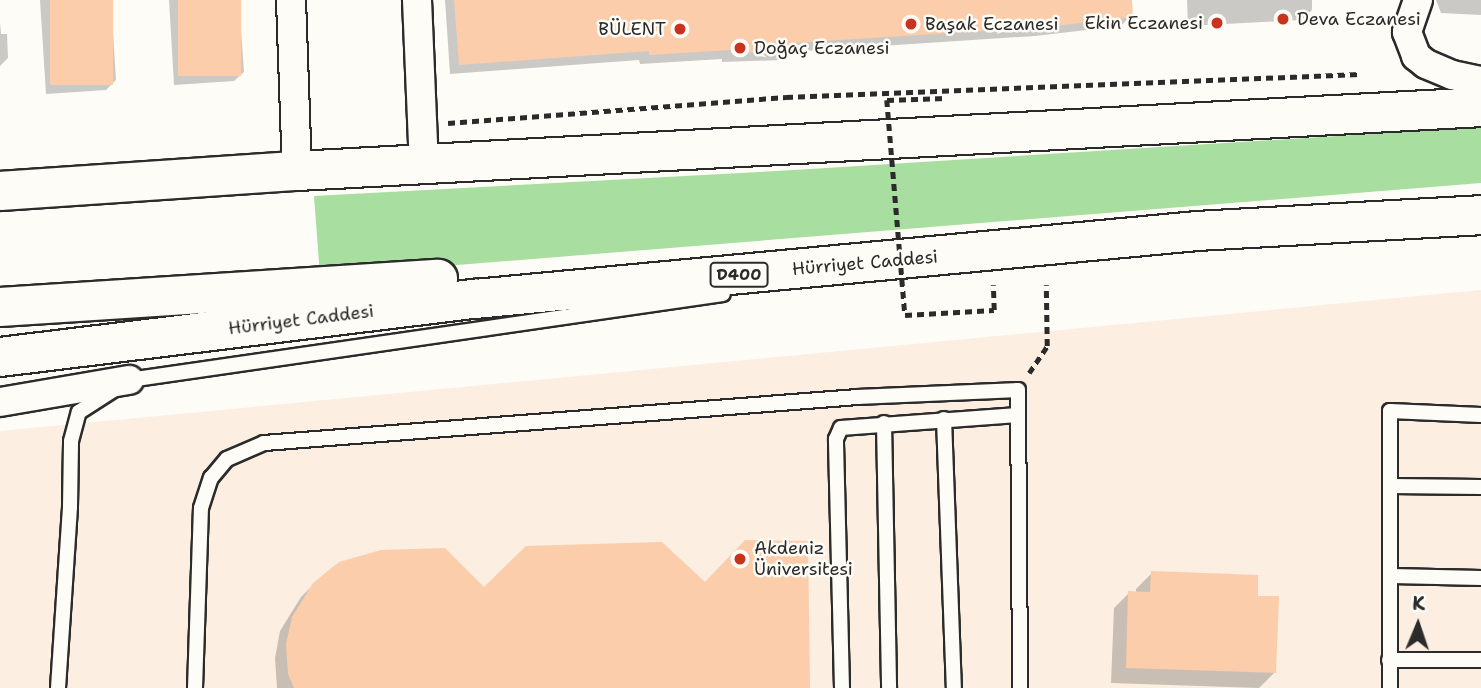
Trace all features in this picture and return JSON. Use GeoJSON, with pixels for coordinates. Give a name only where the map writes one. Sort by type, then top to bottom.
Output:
{"type":"FeatureCollection","features":[{"type":"Feature","properties":{"kind":"highway"},"geometry":{"type":"LineString","coordinates":[[0,191],[297,171],[1481,107]]}},
{"type":"Feature","properties":{"kind":"highway"},"geometry":{"type":"LineString","coordinates":[[0,218],[1127,128]]}},
{"type":"Feature","properties":{"kind":"highway","name":"Hürriyet Caddesi"},"geometry":{"type":"LineString","coordinates":[[0,357],[475,299],[1197,231],[1481,215]]}},
{"type":"Feature","properties":{"kind":"highway"},"geometry":{"type":"LineString","coordinates":[[0,307],[1197,231]]}},
{"type":"Feature","properties":{"kind":"street"},"geometry":{"type":"LineString","coordinates":[[291,0],[297,171]]}},
{"type":"Feature","properties":{"kind":"street"},"geometry":{"type":"LineString","coordinates":[[417,0],[424,165]]}},
{"type":"Feature","properties":{"kind":"street"},"geometry":{"type":"LineString","coordinates":[[1418,0],[1407,32],[1416,56],[1426,64],[1452,75],[1481,81]]}},
{"type":"Feature","properties":{"kind":"street"},"geometry":{"type":"LineString","coordinates":[[0,402],[129,380]]}},
{"type":"Feature","properties":{"kind":"lane"},"geometry":{"type":"LineString","coordinates":[[758,289],[878,262]]}},
{"type":"Feature","properties":{"kind":"lane"},"geometry":{"type":"LineString","coordinates":[[58,688],[70,507],[71,441],[79,412],[129,380],[734,292]]}},
{"type":"Feature","properties":{"kind":"lane"},"geometry":{"type":"LineString","coordinates":[[195,688],[201,509],[211,478],[227,459],[264,443],[858,397],[1018,390],[1020,688]]}},
{"type":"Feature","properties":{"kind":"lane"},"geometry":{"type":"LineString","coordinates":[[1390,688],[1390,411],[1481,415]]}},
{"type":"Feature","properties":{"kind":"lane"},"geometry":{"type":"LineString","coordinates":[[842,688],[836,439],[841,428],[1018,415]]}},
{"type":"Feature","properties":{"kind":"lane"},"geometry":{"type":"LineString","coordinates":[[944,419],[954,688]]}},
{"type":"Feature","properties":{"kind":"lane"},"geometry":{"type":"LineString","coordinates":[[884,423],[889,688]]}},
{"type":"Feature","properties":{"kind":"lane"},"geometry":{"type":"LineString","coordinates":[[1391,485],[1481,488]]}},
{"type":"Feature","properties":{"kind":"lane"},"geometry":{"type":"LineString","coordinates":[[1392,576],[1481,578]]}},
{"type":"Feature","properties":{"kind":"lane"},"geometry":{"type":"LineString","coordinates":[[1389,660],[1481,660]]}},
{"type":"Feature","properties":{"kind":"path"},"geometry":{"type":"LineString","coordinates":[[421,125],[786,97],[1360,74]]}},
{"type":"Feature","properties":{"kind":"path"},"geometry":{"type":"LineString","coordinates":[[946,98],[887,100],[905,315],[994,310],[993,285]]}},
{"type":"Feature","properties":{"kind":"path"},"geometry":{"type":"LineString","coordinates":[[1018,390],[1047,346],[1046,285]]}},
{"type":"Feature","properties":{"kind":"shaded area","name":"Akdeniz Üniversitesi"},"geometry":{"type":"Polygon","coordinates":[[[1481,290],[1481,688],[0,688],[0,431],[1481,290]]]}},
{"type":"Feature","properties":{"kind":"green space"},"geometry":{"type":"Polygon","coordinates":[[[1481,127],[1481,183],[320,276],[314,196],[794,170],[1481,127]]]}},
{"type":"Feature","properties":{"kind":"building"},"geometry":{"type":"Polygon","coordinates":[[[50,0],[113,0],[113,85],[50,85],[50,0]]]}},
{"type":"Feature","properties":{"kind":"building"},"geometry":{"type":"Polygon","coordinates":[[[178,0],[241,0],[241,76],[178,76],[178,0]]]}},
{"type":"Feature","properties":{"kind":"building"},"geometry":{"type":"Polygon","coordinates":[[[454,0],[1132,0],[1133,17],[1046,27],[793,43],[793,51],[731,53],[731,50],[649,55],[649,51],[459,65],[454,0]]]}},
{"type":"Feature","properties":{"kind":"building"},"geometry":{"type":"Polygon","coordinates":[[[745,540],[808,541],[810,688],[294,688],[288,674],[286,644],[292,617],[313,583],[339,562],[381,550],[445,548],[484,587],[526,546],[662,542],[705,582],[745,540]]]}},
{"type":"Feature","properties":{"kind":"building"},"geometry":{"type":"Polygon","coordinates":[[[1151,571],[1258,575],[1258,596],[1279,596],[1276,673],[1126,668],[1128,591],[1150,592],[1151,571]]]}},
{"type":"Feature","properties":{"kind":"place","name":"Deva Eczanesi"},"geometry":{"type":"Point","coordinates":[1283,19]}},
{"type":"Feature","properties":{"kind":"place","name":"Ekin Eczanesi"},"geometry":{"type":"Point","coordinates":[1217,23]}},
{"type":"Feature","properties":{"kind":"place","name":"Başak Eczanesi"},"geometry":{"type":"Point","coordinates":[911,24]}},
{"type":"Feature","properties":{"kind":"place","name":"BÜLENT"},"geometry":{"type":"Point","coordinates":[680,29]}},
{"type":"Feature","properties":{"kind":"place","name":"Doğaç Eczanesi"},"geometry":{"type":"Point","coordinates":[740,48]}},
{"type":"Feature","properties":{"kind":"place","name":"Akdeniz Üniversitesi"},"geometry":{"type":"Point","coordinates":[740,559]}}]}
